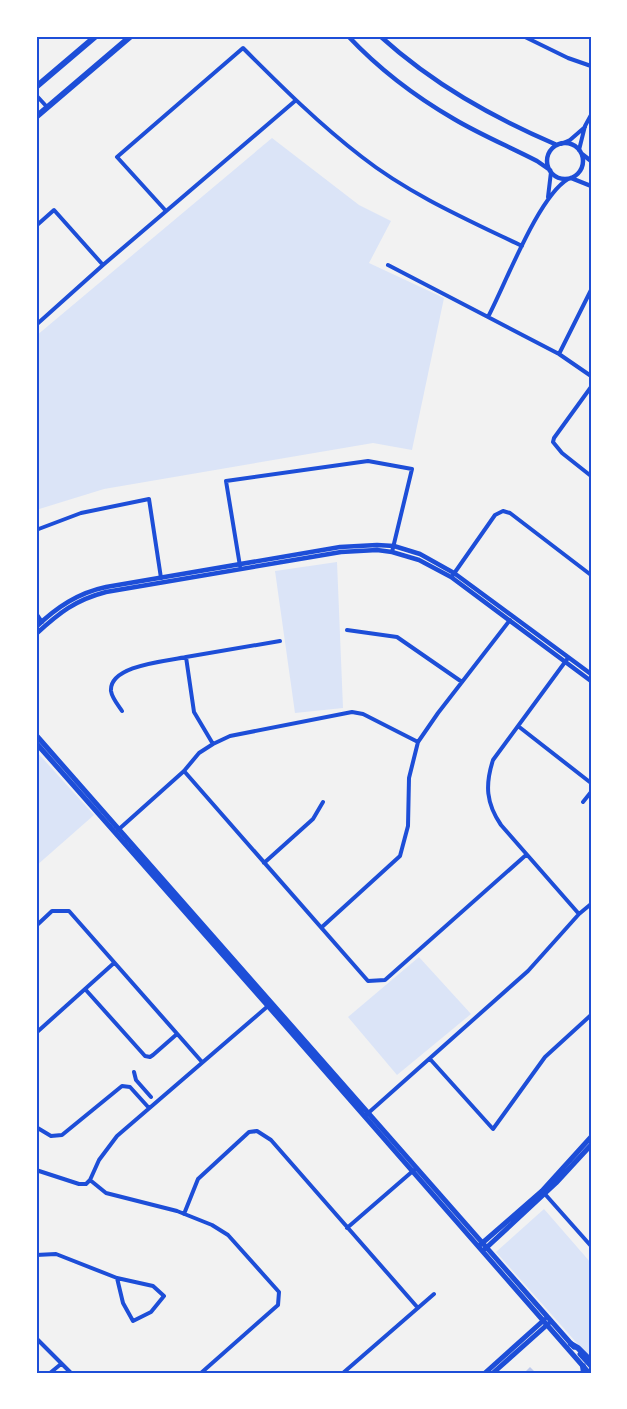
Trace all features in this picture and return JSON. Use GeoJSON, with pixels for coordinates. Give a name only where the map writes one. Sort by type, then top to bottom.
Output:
{"type":"FeatureCollection","features":[{"type":"Feature","properties":{"kind":"main road"},"geometry":{"type":"LineString","coordinates":[[36,87],[96,36]]}},
{"type":"Feature","properties":{"kind":"main road"},"geometry":{"type":"LineString","coordinates":[[36,117],[131,36]]}},
{"type":"Feature","properties":{"kind":"main road"},"geometry":{"type":"LineString","coordinates":[[36,735],[547,1321],[583,1370],[589,1373]]}},
{"type":"Feature","properties":{"kind":"main road"},"geometry":{"type":"LineString","coordinates":[[36,743],[117,830]]}},
{"type":"Feature","properties":{"kind":"main road"},"geometry":{"type":"LineString","coordinates":[[543,1192],[591,1137]]}},
{"type":"Feature","properties":{"kind":"main road"},"geometry":{"type":"LineString","coordinates":[[483,1247],[591,1145]]}},
{"type":"Feature","properties":{"kind":"main road"},"geometry":{"type":"LineString","coordinates":[[547,1321],[591,1366]]}},
{"type":"Feature","properties":{"kind":"main road"},"geometry":{"type":"LineString","coordinates":[[485,1373],[547,1321]]}},
{"type":"Feature","properties":{"kind":"main road"},"geometry":{"type":"LineString","coordinates":[[493,1373],[547,1321]]}},
{"type":"Feature","properties":{"kind":"main road"},"geometry":{"type":"LineString","coordinates":[[571,1344],[591,1361]]}},
{"type":"Feature","properties":{"kind":"street"},"geometry":{"type":"LineString","coordinates":[[348,36],[377,64],[421,98],[454,119],[537,161],[560,178],[570,178],[591,186]]}},
{"type":"Feature","properties":{"kind":"street"},"geometry":{"type":"LineString","coordinates":[[380,36],[400,54],[453,93],[489,113],[559,145],[571,144],[591,161]]}},
{"type":"Feature","properties":{"kind":"street"},"geometry":{"type":"LineString","coordinates":[[523,36],[568,58],[591,66]]}},
{"type":"Feature","properties":{"kind":"street"},"geometry":{"type":"LineString","coordinates":[[166,211],[117,157],[243,48],[296,101],[362,157],[397,181],[522,246]]}},
{"type":"Feature","properties":{"kind":"street"},"geometry":{"type":"LineString","coordinates":[[36,95],[47,107]]}},
{"type":"Feature","properties":{"kind":"street"},"geometry":{"type":"LineString","coordinates":[[36,325],[103,264],[296,101]]}},
{"type":"Feature","properties":{"kind":"street"},"geometry":{"type":"LineString","coordinates":[[548,198],[550,151],[570,140],[585,126],[591,116]]}},
{"type":"Feature","properties":{"kind":"street"},"geometry":{"type":"LineString","coordinates":[[488,317],[548,198],[558,186],[582,169],[580,152],[585,126]]}},
{"type":"Feature","properties":{"kind":"street"},"geometry":{"type":"LineString","coordinates":[[36,226],[54,210],[103,264]]}},
{"type":"Feature","properties":{"kind":"street"},"geometry":{"type":"LineString","coordinates":[[388,265],[559,354],[591,376]]}},
{"type":"Feature","properties":{"kind":"street"},"geometry":{"type":"LineString","coordinates":[[559,354],[591,290]]}},
{"type":"Feature","properties":{"kind":"street"},"geometry":{"type":"LineString","coordinates":[[591,387],[553,442],[562,453],[591,476]]}},
{"type":"Feature","properties":{"kind":"street"},"geometry":{"type":"LineString","coordinates":[[240,567],[225,481],[368,460],[412,469],[393,549]]}},
{"type":"Feature","properties":{"kind":"street"},"geometry":{"type":"LineString","coordinates":[[36,530],[81,513],[149,499],[161,579]]}},
{"type":"Feature","properties":{"kind":"street"},"geometry":{"type":"LineString","coordinates":[[452,575],[495,515],[503,512],[510,513],[591,575]]}},
{"type":"Feature","properties":{"kind":"street"},"geometry":{"type":"LineString","coordinates":[[36,634],[65,603],[84,593],[240,567],[340,547],[377,545],[420,554],[512,618],[591,681]]}},
{"type":"Feature","properties":{"kind":"street"},"geometry":{"type":"LineString","coordinates":[[36,613],[44,623]]}},
{"type":"Feature","properties":{"kind":"street"},"geometry":{"type":"LineString","coordinates":[[322,927],[400,856],[408,826],[409,778],[418,742],[512,618]]}},
{"type":"Feature","properties":{"kind":"street"},"geometry":{"type":"LineString","coordinates":[[36,627],[44,623]]}},
{"type":"Feature","properties":{"kind":"street"},"geometry":{"type":"LineString","coordinates":[[347,630],[397,637],[462,682]]}},
{"type":"Feature","properties":{"kind":"street"},"geometry":{"type":"LineString","coordinates":[[122,711],[111,694],[111,683],[127,670],[280,641]]}},
{"type":"Feature","properties":{"kind":"street"},"geometry":{"type":"LineString","coordinates":[[186,657],[194,712],[213,744]]}},
{"type":"Feature","properties":{"kind":"street"},"geometry":{"type":"LineString","coordinates":[[567,661],[591,674]]}},
{"type":"Feature","properties":{"kind":"street"},"geometry":{"type":"LineString","coordinates":[[567,661],[493,760],[488,778],[488,796],[496,817],[526,855],[579,914]]}},
{"type":"Feature","properties":{"kind":"street"},"geometry":{"type":"LineString","coordinates":[[117,830],[184,771],[199,753],[230,736],[352,712],[363,714],[418,742]]}},
{"type":"Feature","properties":{"kind":"street"},"geometry":{"type":"LineString","coordinates":[[518,726],[591,783]]}},
{"type":"Feature","properties":{"kind":"street"},"geometry":{"type":"LineString","coordinates":[[184,771],[368,981],[385,980],[526,855]]}},
{"type":"Feature","properties":{"kind":"street"},"geometry":{"type":"LineString","coordinates":[[583,802],[591,792]]}},
{"type":"Feature","properties":{"kind":"street"},"geometry":{"type":"LineString","coordinates":[[264,863],[313,819],[323,802]]}},
{"type":"Feature","properties":{"kind":"street"},"geometry":{"type":"LineString","coordinates":[[366,1115],[528,971],[579,914],[591,904]]}},
{"type":"Feature","properties":{"kind":"street"},"geometry":{"type":"LineString","coordinates":[[36,926],[52,911],[69,911],[202,1062]]}},
{"type":"Feature","properties":{"kind":"street"},"geometry":{"type":"LineString","coordinates":[[36,1033],[114,963]]}},
{"type":"Feature","properties":{"kind":"street"},"geometry":{"type":"LineString","coordinates":[[85,989],[145,1056],[153,1055],[177,1034]]}},
{"type":"Feature","properties":{"kind":"street"},"geometry":{"type":"LineString","coordinates":[[36,1170],[79,1184],[86,1184],[108,1146],[270,1004]]}},
{"type":"Feature","properties":{"kind":"street"},"geometry":{"type":"LineString","coordinates":[[430,1058],[493,1129],[545,1057],[591,1015]]}},
{"type":"Feature","properties":{"kind":"street"},"geometry":{"type":"LineString","coordinates":[[134,1072],[136,1080],[151,1097]]}},
{"type":"Feature","properties":{"kind":"street"},"geometry":{"type":"LineString","coordinates":[[36,1127],[51,1136],[62,1136],[122,1086],[130,1087],[149,1108]]}},
{"type":"Feature","properties":{"kind":"street"},"geometry":{"type":"LineString","coordinates":[[184,1214],[198,1179],[249,1132],[257,1131],[271,1140],[418,1308]]}},
{"type":"Feature","properties":{"kind":"street"},"geometry":{"type":"LineString","coordinates":[[347,1228],[414,1169]]}},
{"type":"Feature","properties":{"kind":"street"},"geometry":{"type":"LineString","coordinates":[[90,1180],[106,1193],[184,1214],[212,1225],[228,1235],[279,1292],[278,1305],[201,1373]]}},
{"type":"Feature","properties":{"kind":"street"},"geometry":{"type":"LineString","coordinates":[[543,1192],[591,1245]]}},
{"type":"Feature","properties":{"kind":"street"},"geometry":{"type":"LineString","coordinates":[[36,1254],[56,1254],[117,1278],[153,1286],[164,1296],[151,1312],[133,1321],[123,1303],[117,1278]]}},
{"type":"Feature","properties":{"kind":"street"},"geometry":{"type":"LineString","coordinates":[[343,1373],[434,1294]]}},
{"type":"Feature","properties":{"kind":"street"},"geometry":{"type":"LineString","coordinates":[[36,1338],[71,1373]]}},
{"type":"Feature","properties":{"kind":"street"},"geometry":{"type":"LineString","coordinates":[[50,1373],[61,1363]]}},
{"type":"Feature","properties":{"kind":"shaded area"},"geometry":{"type":"Polygon","coordinates":[[[272,138],[359,205],[391,221],[369,263],[444,298],[412,450],[373,443],[104,489],[36,510],[36,336],[272,138]]]}},
{"type":"Feature","properties":{"kind":"shaded area"},"geometry":{"type":"Polygon","coordinates":[[[337,562],[343,708],[295,713],[275,571],[337,562]]]}},
{"type":"Feature","properties":{"kind":"shaded area"},"geometry":{"type":"Polygon","coordinates":[[[36,751],[94,815],[36,866],[36,751]]]}},
{"type":"Feature","properties":{"kind":"shaded area"},"geometry":{"type":"Polygon","coordinates":[[[419,957],[471,1014],[397,1075],[348,1017],[419,957]]]}},
{"type":"Feature","properties":{"kind":"shaded area"},"geometry":{"type":"Polygon","coordinates":[[[544,1209],[591,1263],[591,1359],[496,1252],[544,1209]]]}},
{"type":"Feature","properties":{"kind":"building"},"geometry":{"type":"Polygon","coordinates":[[[530,1367],[536,1373],[524,1373],[530,1367]]]}}]}
